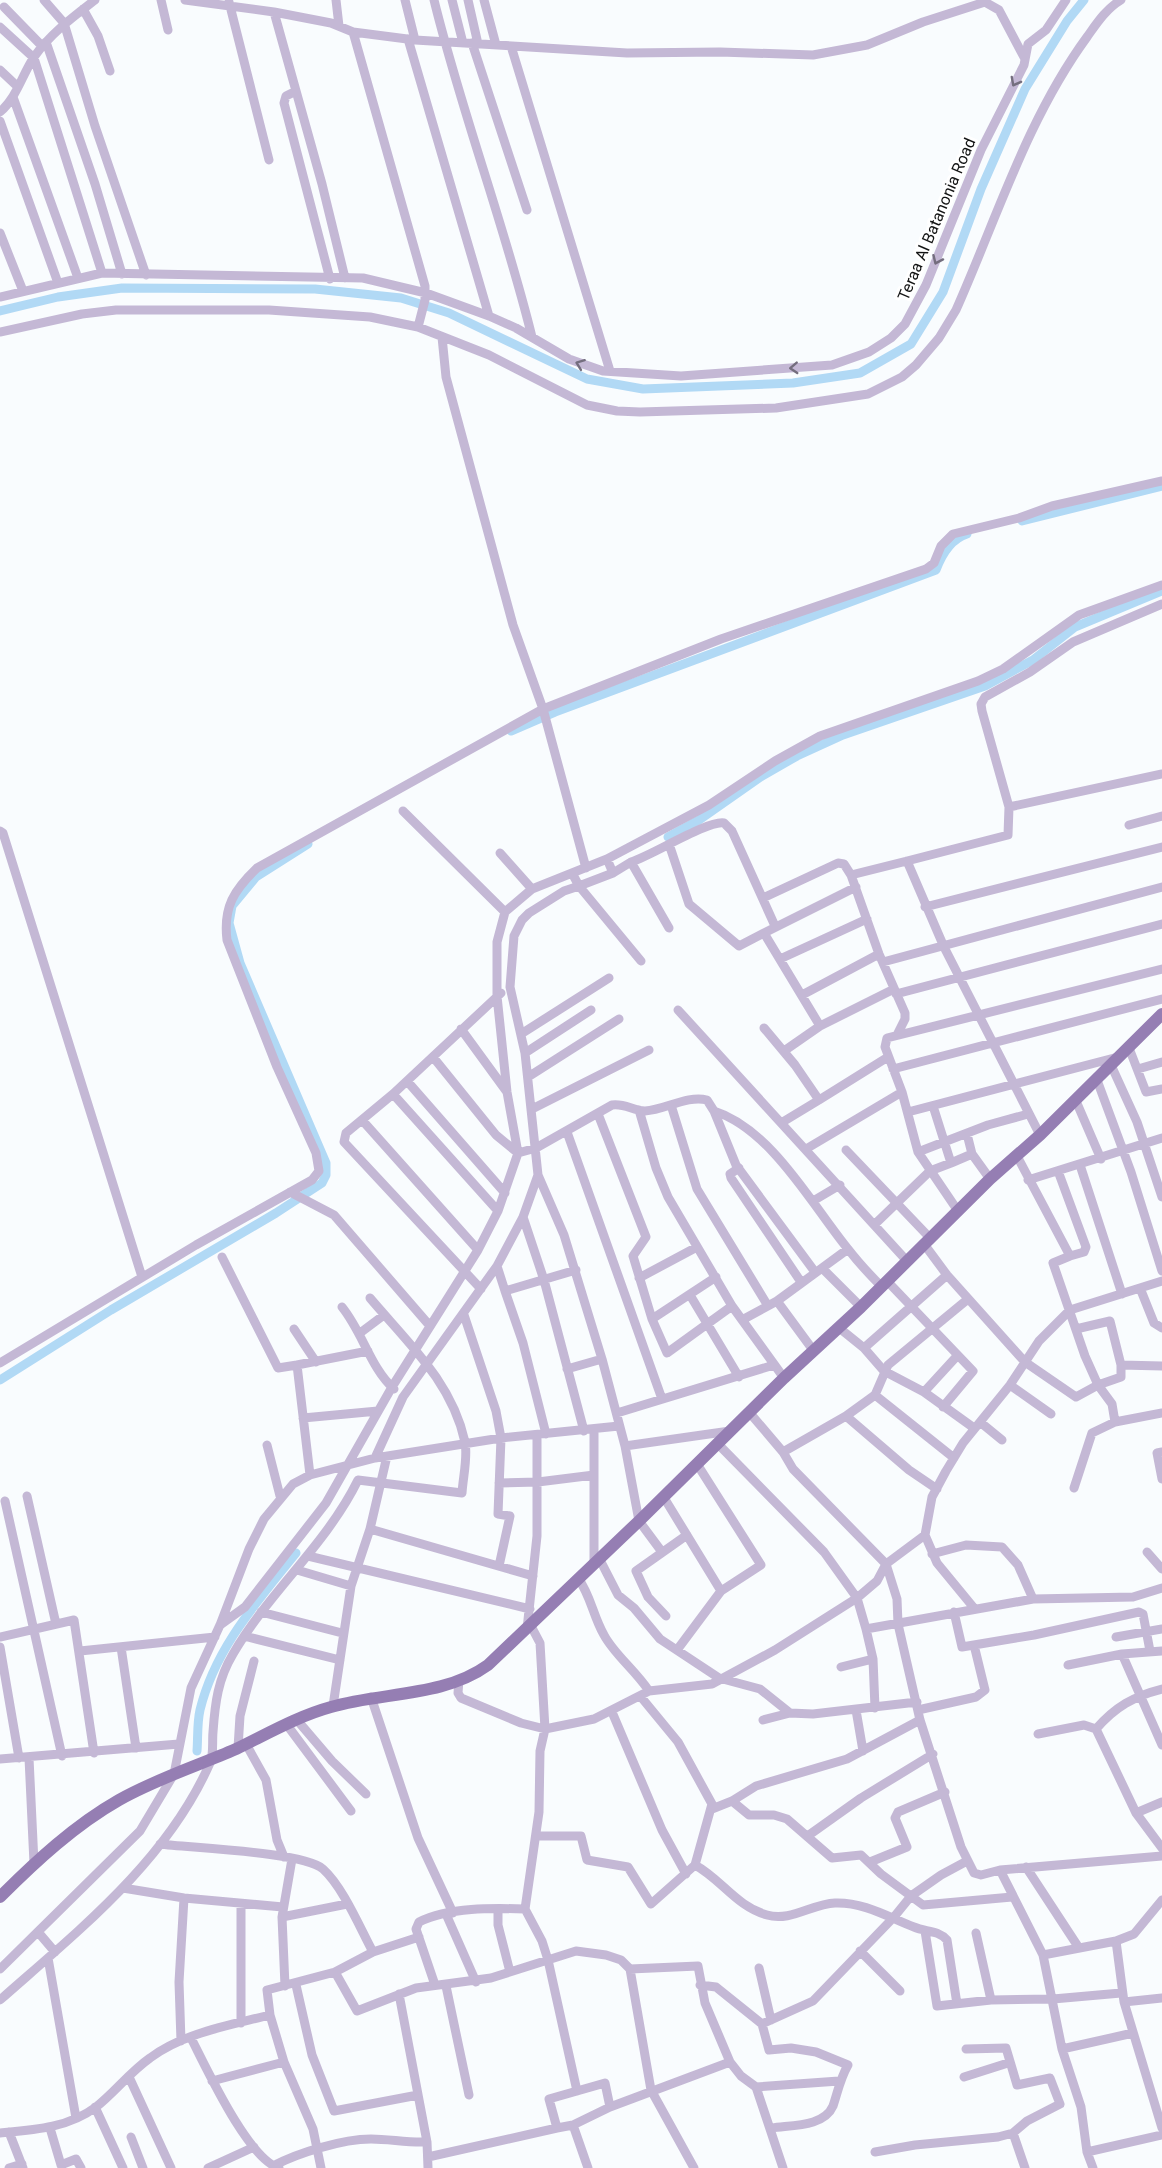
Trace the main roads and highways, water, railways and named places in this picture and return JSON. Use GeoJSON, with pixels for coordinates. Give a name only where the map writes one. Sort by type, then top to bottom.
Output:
{"type":"FeatureCollection","features":[{"type":"Feature","properties":{"kind":"main road"},"geometry":{"type":"LineString","coordinates":[[0,1898],[34,1863],[107,1808],[174,1774],[333,1706],[459,1680],[488,1665],[639,1521],[783,1378],[885,1284],[990,1179],[1076,1101],[1162,1014]]}},
{"type":"Feature","properties":{"kind":"waterway"},"geometry":{"type":"LineString","coordinates":[[0,311],[58,297],[122,288],[315,289],[401,298],[449,313],[587,379],[643,389],[793,383],[860,373],[911,344],[943,292],[981,189],[1025,89],[1067,21],[1084,0]]}},
{"type":"Feature","properties":{"kind":"waterway"},"geometry":{"type":"LineString","coordinates":[[1022,521],[1162,486]]}},
{"type":"Feature","properties":{"kind":"waterway"},"geometry":{"type":"LineString","coordinates":[[511,731],[555,712],[936,570],[948,548],[956,539],[967,534]]}},
{"type":"Feature","properties":{"kind":"waterway"},"geometry":{"type":"LineString","coordinates":[[668,837],[699,820],[762,776],[797,756],[843,735],[985,686],[1033,660],[1075,627],[1162,591]]}},
{"type":"Feature","properties":{"kind":"waterway"},"geometry":{"type":"LineString","coordinates":[[0,1380],[322,1183],[326,1175],[326,1163],[240,963],[229,923],[232,906],[256,877],[308,844]]}},
{"type":"Feature","properties":{"kind":"waterway"},"geometry":{"type":"LineString","coordinates":[[197,1751],[200,1710],[216,1666],[239,1627],[296,1553]]}}]}
